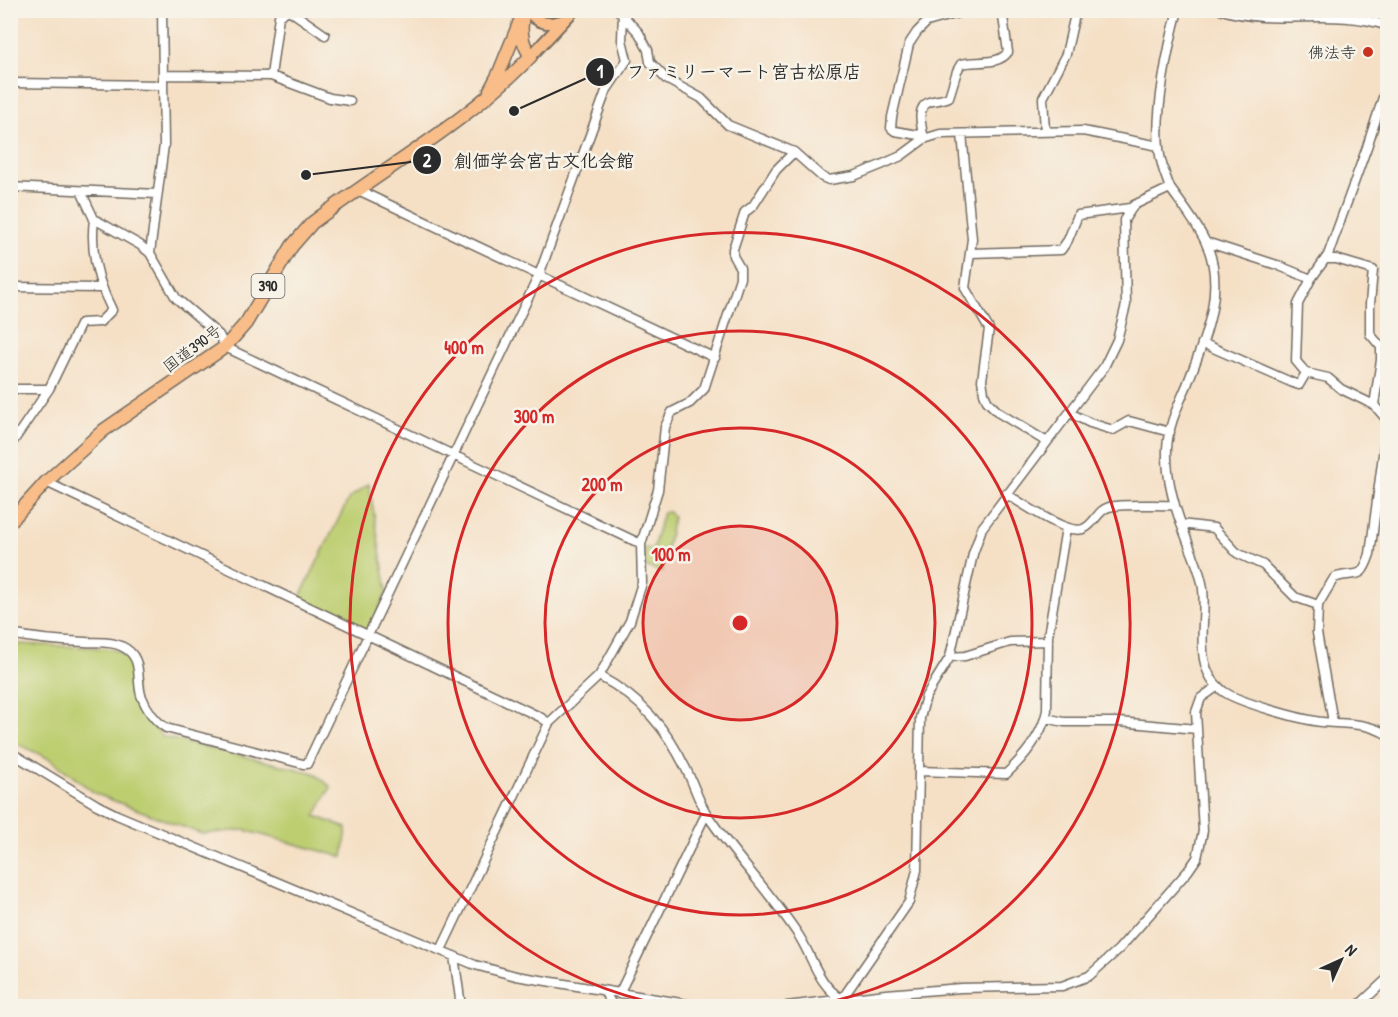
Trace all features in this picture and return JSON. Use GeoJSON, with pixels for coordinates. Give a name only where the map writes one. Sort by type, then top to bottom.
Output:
{"type":"FeatureCollection","features":[{"type":"Feature","properties":{"kind":"highway"},"geometry":{"type":"LineString","coordinates":[[525,12],[523,39],[525,50],[531,56]]}},
{"type":"Feature","properties":{"kind":"highway"},"geometry":{"type":"LineString","coordinates":[[485,99],[525,12]]}},
{"type":"Feature","properties":{"kind":"highway","name":"国道390号"},"geometry":{"type":"LineString","coordinates":[[11,519],[46,482],[104,430],[225,347],[246,323],[274,273],[312,223],[485,99],[531,56]]}},
{"type":"Feature","properties":{"kind":"main road"},"geometry":{"type":"LineString","coordinates":[[531,56],[574,10]]}},
{"type":"Feature","properties":{"kind":"main road"},"geometry":{"type":"LineString","coordinates":[[525,12],[540,22],[548,24],[565,20]]}},
{"type":"Feature","properties":{"kind":"street"},"geometry":{"type":"LineString","coordinates":[[150,253],[164,145],[162,10]]}},
{"type":"Feature","properties":{"kind":"street"},"geometry":{"type":"LineString","coordinates":[[271,76],[279,16],[289,10],[325,35]]}},
{"type":"Feature","properties":{"kind":"street"},"geometry":{"type":"LineString","coordinates":[[924,138],[891,128],[909,44],[927,22],[969,10]]}},
{"type":"Feature","properties":{"kind":"street"},"geometry":{"type":"LineString","coordinates":[[924,138],[920,112],[922,107],[928,103],[949,98],[961,64],[995,61],[1004,57],[1008,52],[1002,10]]}},
{"type":"Feature","properties":{"kind":"street"},"geometry":{"type":"LineString","coordinates":[[1045,131],[1043,98],[1066,54],[1076,10]]}},
{"type":"Feature","properties":{"kind":"street"},"geometry":{"type":"LineString","coordinates":[[1178,10],[1167,56],[1158,146],[1170,188],[1206,242],[1212,262],[1214,283],[1211,319],[1170,432],[1167,462],[1174,505],[1202,581],[1205,616],[1203,653],[1206,671],[1218,686],[1233,697],[1302,718],[1323,722],[1360,724],[1388,735]]}},
{"type":"Feature","properties":{"kind":"street"},"geometry":{"type":"LineString","coordinates":[[1222,10],[1238,15],[1271,18],[1351,17],[1388,26]]}},
{"type":"Feature","properties":{"kind":"street"},"geometry":{"type":"LineString","coordinates":[[620,12],[639,33],[648,50],[650,62],[666,78],[700,98],[734,129],[794,152],[822,177],[829,180],[854,176],[901,156],[924,138],[940,134],[1083,131],[1158,146]]}},
{"type":"Feature","properties":{"kind":"street"},"geometry":{"type":"LineString","coordinates":[[10,634],[40,639],[106,642],[122,646],[136,660],[139,668],[140,690],[146,705],[156,721],[166,728],[303,764],[309,760],[539,275],[606,91],[627,60],[622,40],[620,12]]}},
{"type":"Feature","properties":{"kind":"street"},"geometry":{"type":"LineString","coordinates":[[163,75],[271,76],[330,98],[350,101]]}},
{"type":"Feature","properties":{"kind":"street"},"geometry":{"type":"LineString","coordinates":[[1333,722],[1317,633],[1318,605],[1334,578],[1359,574],[1364,572],[1366,567],[1370,554],[1387,418],[1374,405],[1341,389],[1328,378],[1306,373],[1296,361],[1298,304],[1311,279],[1326,259],[1388,82]]}},
{"type":"Feature","properties":{"kind":"street"},"geometry":{"type":"LineString","coordinates":[[10,83],[163,85]]}},
{"type":"Feature","properties":{"kind":"street"},"geometry":{"type":"LineString","coordinates":[[962,134],[971,217],[971,253],[964,288],[989,330],[983,370],[984,393],[987,401],[999,413],[1047,442]]}},
{"type":"Feature","properties":{"kind":"street"},"geometry":{"type":"LineString","coordinates":[[441,950],[549,723],[599,676],[630,621],[642,583],[641,544],[658,490],[668,416],[677,408],[697,398],[704,389],[740,278],[740,268],[733,256],[733,249],[745,212],[753,206],[776,170],[794,152]]}},
{"type":"Feature","properties":{"kind":"street"},"geometry":{"type":"LineString","coordinates":[[10,188],[157,194]]}},
{"type":"Feature","properties":{"kind":"street"},"geometry":{"type":"LineString","coordinates":[[832,1006],[842,999],[909,902],[917,870],[920,718],[926,696],[950,657],[977,540],[986,520],[1104,367],[1122,324],[1126,305],[1122,227],[1124,219],[1134,205],[1170,188]]}},
{"type":"Feature","properties":{"kind":"street"},"geometry":{"type":"LineString","coordinates":[[358,190],[715,358]]}},
{"type":"Feature","properties":{"kind":"street"},"geometry":{"type":"LineString","coordinates":[[10,446],[49,389],[81,323],[100,322],[112,310],[100,288],[92,239],[94,219],[81,191]]}},
{"type":"Feature","properties":{"kind":"street"},"geometry":{"type":"LineString","coordinates":[[971,253],[1061,250],[1068,240],[1078,215],[1130,208]]}},
{"type":"Feature","properties":{"kind":"street"},"geometry":{"type":"LineString","coordinates":[[94,219],[150,253],[176,298],[219,334],[225,347],[641,544]]}},
{"type":"Feature","properties":{"kind":"street"},"geometry":{"type":"LineString","coordinates":[[1206,242],[1284,267],[1311,279]]}},
{"type":"Feature","properties":{"kind":"street"},"geometry":{"type":"LineString","coordinates":[[1326,259],[1336,259],[1373,270],[1370,334],[1384,347],[1374,405]]}},
{"type":"Feature","properties":{"kind":"street"},"geometry":{"type":"LineString","coordinates":[[10,287],[100,288]]}},
{"type":"Feature","properties":{"kind":"street"},"geometry":{"type":"LineString","coordinates":[[1202,343],[1299,385],[1306,373]]}},
{"type":"Feature","properties":{"kind":"street"},"geometry":{"type":"LineString","coordinates":[[10,388],[49,389]]}},
{"type":"Feature","properties":{"kind":"street"},"geometry":{"type":"LineString","coordinates":[[1070,413],[1090,423],[1113,430],[1129,421],[1170,432]]}},
{"type":"Feature","properties":{"kind":"street"},"geometry":{"type":"LineString","coordinates":[[46,482],[549,723]]}},
{"type":"Feature","properties":{"kind":"street"},"geometry":{"type":"LineString","coordinates":[[1006,494],[1066,528],[1075,530],[1087,528],[1101,511],[1112,506],[1174,505]]}},
{"type":"Feature","properties":{"kind":"street"},"geometry":{"type":"LineString","coordinates":[[1181,524],[1214,528],[1237,553],[1263,565],[1296,597],[1318,605]]}},
{"type":"Feature","properties":{"kind":"street"},"geometry":{"type":"LineString","coordinates":[[919,771],[1006,774],[1030,748],[1046,718],[1048,641],[1066,528]]}},
{"type":"Feature","properties":{"kind":"street"},"geometry":{"type":"LineString","coordinates":[[950,657],[965,656],[1010,642],[1048,641]]}},
{"type":"Feature","properties":{"kind":"street"},"geometry":{"type":"LineString","coordinates":[[599,676],[628,692],[668,735],[706,814],[800,937],[819,976],[833,994],[842,999]]}},
{"type":"Feature","properties":{"kind":"street"},"geometry":{"type":"LineString","coordinates":[[787,1006],[961,988],[1062,986],[1089,976],[1119,949],[1197,858],[1203,831],[1197,705],[1201,698],[1218,686]]}},
{"type":"Feature","properties":{"kind":"street"},"geometry":{"type":"LineString","coordinates":[[1046,718],[1064,722],[1119,722],[1197,729]]}},
{"type":"Feature","properties":{"kind":"street"},"geometry":{"type":"LineString","coordinates":[[10,752],[117,815],[496,972],[699,1006]]}},
{"type":"Feature","properties":{"kind":"street"},"geometry":{"type":"LineString","coordinates":[[619,993],[706,814]]}},
{"type":"Feature","properties":{"kind":"street"},"geometry":{"type":"LineString","coordinates":[[454,956],[461,1006]]}},
{"type":"Feature","properties":{"kind":"street"},"geometry":{"type":"LineString","coordinates":[[1358,1006],[1388,978]]}},
{"type":"Feature","properties":{"kind":"street"},"geometry":{"type":"LineString","coordinates":[[604,991],[613,1006]]}},
{"type":"Feature","properties":{"kind":"green space"},"geometry":{"type":"Polygon","coordinates":[[[369,484],[387,592],[368,633],[299,599],[349,498],[369,484]]]}},
{"type":"Feature","properties":{"kind":"green space"},"geometry":{"type":"Polygon","coordinates":[[[663,512],[669,512],[673,517],[662,572],[644,566],[645,548],[653,549],[663,512]]]}},
{"type":"Feature","properties":{"kind":"green space"},"geometry":{"type":"Polygon","coordinates":[[[19,644],[105,648],[121,652],[132,663],[136,707],[163,737],[314,773],[331,787],[315,816],[347,828],[343,857],[244,830],[202,834],[96,794],[50,759],[11,741],[11,652],[19,644]]]}},
{"type":"Feature","properties":{"kind":"place","name":"佛法寺"},"geometry":{"type":"Point","coordinates":[1368,52]}},
{"type":"Feature","properties":{"kind":"place","name":"ファミリーマート宮古松原店"},"geometry":{"type":"Point","coordinates":[514,111]}},
{"type":"Feature","properties":{"kind":"place","name":"創価学会宮古文化会館"},"geometry":{"type":"Point","coordinates":[306,175]}}]}
